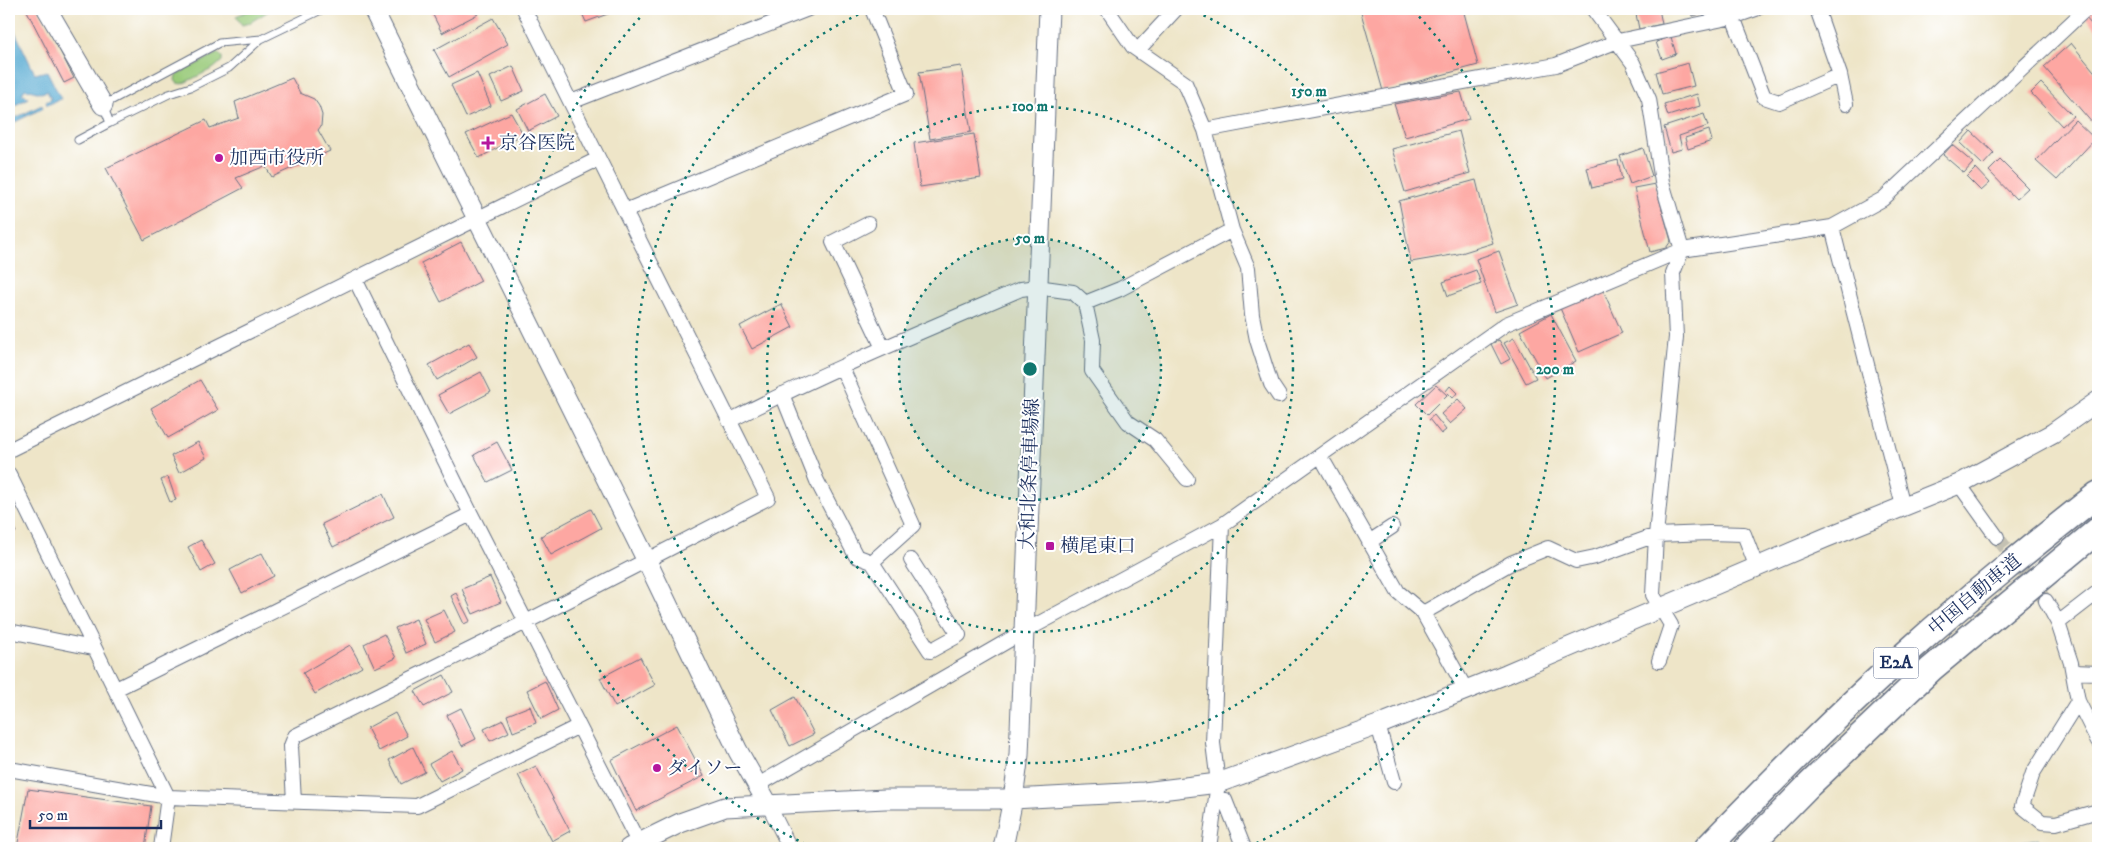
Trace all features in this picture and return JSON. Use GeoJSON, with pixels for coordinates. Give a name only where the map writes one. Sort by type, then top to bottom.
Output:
{"type":"FeatureCollection","features":[{"type":"Feature","properties":{"kind":"highway","name":"中国自動車道"},"geometry":{"type":"LineString","coordinates":[[1707,848],[1788,766],[1910,649],[2098,494]]}},
{"type":"Feature","properties":{"kind":"highway","name":"中国自動車道"},"geometry":{"type":"LineString","coordinates":[[1747,848],[1810,784],[1931,669],[2098,530]]}},
{"type":"Feature","properties":{"kind":"street"},"geometry":{"type":"LineString","coordinates":[[47,9],[103,105]]}},
{"type":"Feature","properties":{"kind":"street"},"geometry":{"type":"LineString","coordinates":[[373,9],[475,218],[646,559],[738,750],[790,848]]}},
{"type":"Feature","properties":{"kind":"street"},"geometry":{"type":"LineString","coordinates":[[294,802],[291,746],[294,736],[526,622],[768,498],[524,9]]}},
{"type":"Feature","properties":{"kind":"street"},"geometry":{"type":"LineString","coordinates":[[571,102],[808,9]]}},
{"type":"Feature","properties":{"kind":"street"},"geometry":{"type":"LineString","coordinates":[[625,211],[906,94],[872,9]]}},
{"type":"Feature","properties":{"kind":"street","name":"大和北条停車場線"},"geometry":{"type":"LineString","coordinates":[[1003,848],[1013,799],[1019,755],[1049,9]]}},
{"type":"Feature","properties":{"kind":"street"},"geometry":{"type":"LineString","coordinates":[[1107,9],[1134,47],[1185,83],[1205,130],[1232,230],[1248,268],[1252,315],[1261,357],[1271,384],[1279,396]]}},
{"type":"Feature","properties":{"kind":"street"},"geometry":{"type":"LineString","coordinates":[[1138,50],[1176,9]]}},
{"type":"Feature","properties":{"kind":"street"},"geometry":{"type":"LineString","coordinates":[[1594,9],[1633,63],[1648,99],[1662,182],[1682,250],[1674,273],[1676,337],[1656,535],[1653,595],[1671,625],[1659,662]]}},
{"type":"Feature","properties":{"kind":"street"},"geometry":{"type":"LineString","coordinates":[[1205,130],[1556,65],[1618,41],[1734,17],[1756,9]]}},
{"type":"Feature","properties":{"kind":"street"},"geometry":{"type":"LineString","coordinates":[[1817,9],[1840,75],[1846,104]]}},
{"type":"Feature","properties":{"kind":"street"},"geometry":{"type":"LineString","coordinates":[[758,785],[1023,632],[1222,525],[1506,324],[1682,250],[1832,227],[1883,199],[2086,9]]}},
{"type":"Feature","properties":{"kind":"street"},"geometry":{"type":"LineString","coordinates":[[1734,17],[1764,97],[1779,102],[1840,75]]}},
{"type":"Feature","properties":{"kind":"street"},"geometry":{"type":"LineString","coordinates":[[9,450],[475,218],[598,159]]}},
{"type":"Feature","properties":{"kind":"street"},"geometry":{"type":"LineString","coordinates":[[868,224],[833,242],[883,348]]}},
{"type":"Feature","properties":{"kind":"street"},"geometry":{"type":"LineString","coordinates":[[1832,227],[1903,506]]}},
{"type":"Feature","properties":{"kind":"street"},"geometry":{"type":"LineString","coordinates":[[1084,302],[1120,289],[1232,230]]}},
{"type":"Feature","properties":{"kind":"street"},"geometry":{"type":"LineString","coordinates":[[355,278],[471,514],[579,726],[634,846],[680,823],[725,806],[885,799],[1013,799],[1217,790],[1466,690],[1959,484],[2053,433],[2098,401]]}},
{"type":"Feature","properties":{"kind":"street"},"geometry":{"type":"LineString","coordinates":[[729,421],[782,394],[883,348],[1021,290],[1038,287],[1073,292],[1084,302],[1093,340],[1092,371],[1128,422],[1156,440],[1187,479]]}},
{"type":"Feature","properties":{"kind":"street"},"geometry":{"type":"LineString","coordinates":[[842,368],[913,525],[872,562]]}},
{"type":"Feature","properties":{"kind":"street"},"geometry":{"type":"LineString","coordinates":[[782,394],[817,481],[856,556],[872,562],[930,652],[959,635],[911,560]]}},
{"type":"Feature","properties":{"kind":"street"},"geometry":{"type":"LineString","coordinates":[[1325,464],[1398,592],[1424,613],[1466,690]]}},
{"type":"Feature","properties":{"kind":"street"},"geometry":{"type":"LineString","coordinates":[[9,474],[168,797],[160,848]]}},
{"type":"Feature","properties":{"kind":"street"},"geometry":{"type":"LineString","coordinates":[[1959,484],[1997,537]]}},
{"type":"Feature","properties":{"kind":"street"},"geometry":{"type":"LineString","coordinates":[[116,690],[471,514]]}},
{"type":"Feature","properties":{"kind":"street"},"geometry":{"type":"LineString","coordinates":[[1208,848],[1217,790],[1213,743],[1222,525]]}},
{"type":"Feature","properties":{"kind":"street"},"geometry":{"type":"LineString","coordinates":[[1369,542],[1392,527]]}},
{"type":"Feature","properties":{"kind":"street"},"geometry":{"type":"LineString","coordinates":[[1424,613],[1511,563],[1548,548],[1576,560],[1595,557],[1656,535],[1744,534],[1757,568]]}},
{"type":"Feature","properties":{"kind":"street"},"geometry":{"type":"LineString","coordinates":[[2058,624],[2098,592]]}},
{"type":"Feature","properties":{"kind":"street"},"geometry":{"type":"LineString","coordinates":[[2046,601],[2058,624],[2074,672],[2078,701],[2098,741]]}},
{"type":"Feature","properties":{"kind":"street"},"geometry":{"type":"LineString","coordinates":[[9,631],[93,648]]}},
{"type":"Feature","properties":{"kind":"street"},"geometry":{"type":"LineString","coordinates":[[2074,672],[2098,673]]}},
{"type":"Feature","properties":{"kind":"street"},"geometry":{"type":"LineString","coordinates":[[2078,701],[2033,773],[2022,806],[2042,822],[2056,823],[2098,811]]}},
{"type":"Feature","properties":{"kind":"street"},"geometry":{"type":"LineString","coordinates":[[1378,725],[1394,782]]}},
{"type":"Feature","properties":{"kind":"street"},"geometry":{"type":"LineString","coordinates":[[9,769],[168,797],[417,806],[579,726]]}},
{"type":"Feature","properties":{"kind":"street"},"geometry":{"type":"LineString","coordinates":[[1217,790],[1225,800],[1244,848]]}},
{"type":"Feature","properties":{"kind":"lane"},"geometry":{"type":"LineString","coordinates":[[78,140],[169,94],[191,87],[229,68],[261,39],[323,9]]}},
{"type":"Feature","properties":{"kind":"lane"},"geometry":{"type":"LineString","coordinates":[[110,123],[103,105],[219,43],[261,39]]}},
{"type":"Feature","properties":{"kind":"green space"},"geometry":{"type":"Polygon","coordinates":[[[253,9],[272,9],[249,23],[242,25],[236,16],[253,9]]]}},
{"type":"Feature","properties":{"kind":"green space"},"geometry":{"type":"Polygon","coordinates":[[[218,53],[222,57],[222,61],[214,68],[182,84],[177,83],[175,80],[176,75],[218,53]]]}},
{"type":"Feature","properties":{"kind":"water"},"geometry":{"type":"Polygon","coordinates":[[[9,19],[35,74],[47,71],[61,99],[47,105],[46,102],[51,99],[47,91],[41,93],[25,89],[22,94],[29,98],[9,108],[9,19]]]}},
{"type":"Feature","properties":{"kind":"water"},"geometry":{"type":"Polygon","coordinates":[[[42,105],[43,108],[9,125],[9,121],[42,105]]]}},
{"type":"Feature","properties":{"kind":"water"},"geometry":{"type":"Polygon","coordinates":[[[2038,839],[2039,848],[2000,848],[2000,845],[2038,839]]]}},
{"type":"Feature","properties":{"kind":"building"},"geometry":{"type":"Polygon","coordinates":[[[26,9],[38,9],[74,78],[64,83],[26,9]]]}},
{"type":"Feature","properties":{"kind":"building"},"geometry":{"type":"Polygon","coordinates":[[[430,9],[475,9],[478,14],[442,33],[430,9]]]}},
{"type":"Feature","properties":{"kind":"building"},"geometry":{"type":"Polygon","coordinates":[[[580,9],[612,9],[613,12],[586,22],[580,9]]]}},
{"type":"Feature","properties":{"kind":"building"},"geometry":{"type":"Polygon","coordinates":[[[1360,9],[1463,9],[1478,65],[1383,91],[1360,9]]]}},
{"type":"Feature","properties":{"kind":"building"},"geometry":{"type":"Polygon","coordinates":[[[1635,9],[1659,9],[1662,24],[1639,29],[1635,9]]]}},
{"type":"Feature","properties":{"kind":"building"},"geometry":{"type":"Polygon","coordinates":[[[1690,9],[1720,9],[1692,16],[1690,9]]]}},
{"type":"Feature","properties":{"kind":"building"},"geometry":{"type":"Polygon","coordinates":[[[2095,9],[2098,9],[2098,32],[2085,17],[2095,9]]]}},
{"type":"Feature","properties":{"kind":"building"},"geometry":{"type":"Polygon","coordinates":[[[493,18],[508,44],[449,77],[434,50],[493,18]]]}},
{"type":"Feature","properties":{"kind":"building"},"geometry":{"type":"Polygon","coordinates":[[[1671,37],[1676,54],[1662,59],[1656,42],[1671,37]]]}},
{"type":"Feature","properties":{"kind":"building"},"geometry":{"type":"Polygon","coordinates":[[[2071,43],[2098,76],[2098,121],[2094,125],[2044,67],[2071,43]]]}},
{"type":"Feature","properties":{"kind":"building"},"geometry":{"type":"Polygon","coordinates":[[[1688,63],[1694,86],[1662,94],[1656,72],[1688,63]]]}},
{"type":"Feature","properties":{"kind":"building"},"geometry":{"type":"Polygon","coordinates":[[[513,66],[524,91],[501,101],[490,77],[513,66]]]}},
{"type":"Feature","properties":{"kind":"building"},"geometry":{"type":"Polygon","coordinates":[[[961,66],[971,132],[930,139],[919,72],[961,66]]]}},
{"type":"Feature","properties":{"kind":"building"},"geometry":{"type":"Polygon","coordinates":[[[477,73],[491,106],[466,117],[451,85],[477,73]]]}},
{"type":"Feature","properties":{"kind":"building","name":"加西市役所"},"geometry":{"type":"Polygon","coordinates":[[[292,78],[300,93],[314,99],[319,106],[322,115],[321,126],[318,130],[330,151],[272,177],[265,166],[236,178],[243,188],[144,240],[106,168],[206,120],[210,128],[239,118],[235,102],[292,78]]]}},
{"type":"Feature","properties":{"kind":"building"},"geometry":{"type":"Polygon","coordinates":[[[2041,83],[2073,116],[2062,126],[2031,93],[2041,83]]]}},
{"type":"Feature","properties":{"kind":"building"},"geometry":{"type":"Polygon","coordinates":[[[1461,92],[1469,119],[1405,137],[1394,104],[1461,92]]]}},
{"type":"Feature","properties":{"kind":"building"},"geometry":{"type":"Polygon","coordinates":[[[545,94],[557,116],[528,131],[517,109],[545,94]]]}},
{"type":"Feature","properties":{"kind":"building"},"geometry":{"type":"Polygon","coordinates":[[[1697,94],[1700,106],[1668,116],[1664,104],[1697,94]]]}},
{"type":"Feature","properties":{"kind":"building"},"geometry":{"type":"Polygon","coordinates":[[[511,113],[523,134],[479,158],[466,134],[511,113]]]}},
{"type":"Feature","properties":{"kind":"building"},"geometry":{"type":"Polygon","coordinates":[[[1704,114],[1708,126],[1679,136],[1682,149],[1671,152],[1664,127],[1704,114]]]}},
{"type":"Feature","properties":{"kind":"building"},"geometry":{"type":"Polygon","coordinates":[[[2075,120],[2095,139],[2057,180],[2036,161],[2075,120]]]}},
{"type":"Feature","properties":{"kind":"building"},"geometry":{"type":"Polygon","coordinates":[[[1709,130],[1712,141],[1688,149],[1685,138],[1709,130]]]}},
{"type":"Feature","properties":{"kind":"building"},"geometry":{"type":"Polygon","coordinates":[[[1459,131],[1470,173],[1405,192],[1392,149],[1459,131]]]}},
{"type":"Feature","properties":{"kind":"building"},"geometry":{"type":"Polygon","coordinates":[[[1971,131],[1994,153],[1983,165],[1960,143],[1971,131]]]}},
{"type":"Feature","properties":{"kind":"building"},"geometry":{"type":"Polygon","coordinates":[[[974,134],[981,178],[920,187],[914,143],[974,134]]]}},
{"type":"Feature","properties":{"kind":"building"},"geometry":{"type":"Polygon","coordinates":[[[1952,145],[1973,163],[1964,173],[1943,155],[1952,145]]]}},
{"type":"Feature","properties":{"kind":"building"},"geometry":{"type":"Polygon","coordinates":[[[1643,148],[1652,176],[1630,184],[1620,156],[1643,148]]]}},
{"type":"Feature","properties":{"kind":"building"},"geometry":{"type":"Polygon","coordinates":[[[1618,160],[1622,180],[1592,188],[1587,168],[1618,160]]]}},
{"type":"Feature","properties":{"kind":"building"},"geometry":{"type":"Polygon","coordinates":[[[2000,160],[2028,188],[2016,199],[1989,171],[2000,160]]]}},
{"type":"Feature","properties":{"kind":"building"},"geometry":{"type":"Polygon","coordinates":[[[1976,168],[1990,183],[1981,191],[1967,177],[1976,168]]]}},
{"type":"Feature","properties":{"kind":"building"},"geometry":{"type":"Polygon","coordinates":[[[1476,180],[1493,243],[1458,254],[1411,262],[1399,201],[1476,180]]]}},
{"type":"Feature","properties":{"kind":"building"},"geometry":{"type":"Polygon","coordinates":[[[1655,184],[1671,241],[1666,248],[1650,252],[1634,188],[1655,184]]]}},
{"type":"Feature","properties":{"kind":"building"},"geometry":{"type":"Polygon","coordinates":[[[461,242],[481,281],[441,302],[421,263],[461,242]]]}},
{"type":"Feature","properties":{"kind":"building"},"geometry":{"type":"Polygon","coordinates":[[[1499,251],[1518,304],[1495,312],[1476,259],[1499,251]]]}},
{"type":"Feature","properties":{"kind":"building"},"geometry":{"type":"Polygon","coordinates":[[[1476,270],[1481,284],[1448,296],[1443,282],[1476,270]]]}},
{"type":"Feature","properties":{"kind":"building"},"geometry":{"type":"Polygon","coordinates":[[[1603,290],[1622,333],[1579,352],[1560,308],[1603,290]]]}},
{"type":"Feature","properties":{"kind":"building"},"geometry":{"type":"Polygon","coordinates":[[[781,304],[793,327],[752,349],[740,326],[781,304]]]}},
{"type":"Feature","properties":{"kind":"building"},"geometry":{"type":"Polygon","coordinates":[[[1551,314],[1576,361],[1546,378],[1520,331],[1551,314]]]}},
{"type":"Feature","properties":{"kind":"building"},"geometry":{"type":"Polygon","coordinates":[[[1514,338],[1536,378],[1526,383],[1504,343],[1514,338]]]}},
{"type":"Feature","properties":{"kind":"building"},"geometry":{"type":"Polygon","coordinates":[[[1499,340],[1510,359],[1501,364],[1491,344],[1499,340]]]}},
{"type":"Feature","properties":{"kind":"building"},"geometry":{"type":"Polygon","coordinates":[[[469,343],[477,357],[437,380],[429,365],[469,343]]]}},
{"type":"Feature","properties":{"kind":"building"},"geometry":{"type":"Polygon","coordinates":[[[481,372],[491,392],[449,414],[438,395],[481,372]]]}},
{"type":"Feature","properties":{"kind":"building"},"geometry":{"type":"Polygon","coordinates":[[[200,380],[218,410],[168,438],[151,408],[200,380]]]}},
{"type":"Feature","properties":{"kind":"building"},"geometry":{"type":"Polygon","coordinates":[[[1436,385],[1447,395],[1427,415],[1416,404],[1436,385]]]}},
{"type":"Feature","properties":{"kind":"building"},"geometry":{"type":"Polygon","coordinates":[[[1450,386],[1457,393],[1453,398],[1446,391],[1450,386]]]}},
{"type":"Feature","properties":{"kind":"building"},"geometry":{"type":"Polygon","coordinates":[[[1458,399],[1467,409],[1450,424],[1441,414],[1458,399]]]}},
{"type":"Feature","properties":{"kind":"building"},"geometry":{"type":"Polygon","coordinates":[[[1434,415],[1446,430],[1441,434],[1429,419],[1434,415]]]}},
{"type":"Feature","properties":{"kind":"building"},"geometry":{"type":"Polygon","coordinates":[[[198,442],[206,458],[179,473],[171,456],[198,442]]]}},
{"type":"Feature","properties":{"kind":"building"},"geometry":{"type":"Polygon","coordinates":[[[497,442],[512,470],[488,482],[474,455],[497,442]]]}},
{"type":"Feature","properties":{"kind":"building"},"geometry":{"type":"Polygon","coordinates":[[[168,477],[176,500],[170,502],[161,480],[168,477]]]}},
{"type":"Feature","properties":{"kind":"building"},"geometry":{"type":"Polygon","coordinates":[[[383,494],[394,517],[333,547],[322,524],[383,494]]]}},
{"type":"Feature","properties":{"kind":"building"},"geometry":{"type":"Polygon","coordinates":[[[591,509],[601,528],[551,555],[541,536],[591,509]]]}},
{"type":"Feature","properties":{"kind":"building"},"geometry":{"type":"Polygon","coordinates":[[[9,518],[16,532],[9,536],[9,518]]]}},
{"type":"Feature","properties":{"kind":"building"},"geometry":{"type":"Polygon","coordinates":[[[201,540],[215,564],[201,572],[188,547],[201,540]]]}},
{"type":"Feature","properties":{"kind":"building"},"geometry":{"type":"Polygon","coordinates":[[[262,553],[274,576],[242,593],[230,570],[262,553]]]}},
{"type":"Feature","properties":{"kind":"building"},"geometry":{"type":"Polygon","coordinates":[[[490,577],[501,602],[473,614],[462,589],[490,577]]]}},
{"type":"Feature","properties":{"kind":"building"},"geometry":{"type":"Polygon","coordinates":[[[456,593],[470,621],[464,624],[451,596],[456,593]]]}},
{"type":"Feature","properties":{"kind":"building"},"geometry":{"type":"Polygon","coordinates":[[[444,610],[455,632],[435,642],[424,619],[444,610]]]}},
{"type":"Feature","properties":{"kind":"building"},"geometry":{"type":"Polygon","coordinates":[[[416,619],[426,644],[406,653],[395,628],[416,619]]]}},
{"type":"Feature","properties":{"kind":"building"},"geometry":{"type":"Polygon","coordinates":[[[384,634],[396,658],[375,668],[364,644],[384,634]]]}},
{"type":"Feature","properties":{"kind":"building"},"geometry":{"type":"Polygon","coordinates":[[[350,645],[362,667],[315,694],[303,673],[350,645]]]}},
{"type":"Feature","properties":{"kind":"building"},"geometry":{"type":"Polygon","coordinates":[[[640,657],[655,685],[615,707],[600,678],[640,657]]]}},
{"type":"Feature","properties":{"kind":"building"},"geometry":{"type":"Polygon","coordinates":[[[444,675],[453,692],[424,707],[415,691],[444,675]]]}},
{"type":"Feature","properties":{"kind":"building"},"geometry":{"type":"Polygon","coordinates":[[[545,681],[558,710],[541,719],[527,690],[545,681]]]}},
{"type":"Feature","properties":{"kind":"building"},"geometry":{"type":"Polygon","coordinates":[[[795,697],[814,734],[790,746],[772,710],[795,697]]]}},
{"type":"Feature","properties":{"kind":"building"},"geometry":{"type":"Polygon","coordinates":[[[530,706],[536,723],[513,732],[507,715],[530,706]]]}},
{"type":"Feature","properties":{"kind":"building"},"geometry":{"type":"Polygon","coordinates":[[[461,708],[476,739],[462,746],[447,715],[461,708]]]}},
{"type":"Feature","properties":{"kind":"building"},"geometry":{"type":"Polygon","coordinates":[[[395,713],[407,736],[379,751],[367,728],[395,713]]]}},
{"type":"Feature","properties":{"kind":"building"},"geometry":{"type":"Polygon","coordinates":[[[503,720],[509,732],[490,741],[484,729],[503,720]]]}},
{"type":"Feature","properties":{"kind":"building","name":"ダイソー"},"geometry":{"type":"Polygon","coordinates":[[[677,725],[704,776],[636,811],[611,760],[677,725]]]}},
{"type":"Feature","properties":{"kind":"building"},"geometry":{"type":"Polygon","coordinates":[[[413,747],[425,772],[401,784],[389,760],[413,747]]]}},
{"type":"Feature","properties":{"kind":"building"},"geometry":{"type":"Polygon","coordinates":[[[452,751],[462,769],[440,781],[429,764],[452,751]]]}},
{"type":"Feature","properties":{"kind":"building"},"geometry":{"type":"Polygon","coordinates":[[[536,766],[570,831],[552,841],[518,775],[536,766]]]}},
{"type":"Feature","properties":{"kind":"building"},"geometry":{"type":"Polygon","coordinates":[[[28,789],[151,806],[145,848],[17,848],[28,789]]]}},
{"type":"Feature","properties":{"kind":"tunnel"},"geometry":{"type":"LineString","coordinates":[[1997,537],[2046,601]]}},
{"type":"Feature","properties":{"kind":"place","name":"京谷医院"},"geometry":{"type":"Point","coordinates":[488,143]}},
{"type":"Feature","properties":{"kind":"place","name":"加西市役所"},"geometry":{"type":"Point","coordinates":[219,158]}},
{"type":"Feature","properties":{"kind":"place","name":"横尾東口"},"geometry":{"type":"Point","coordinates":[1050,546]}},
{"type":"Feature","properties":{"kind":"place","name":"ダイソー"},"geometry":{"type":"Point","coordinates":[657,768]}}]}
